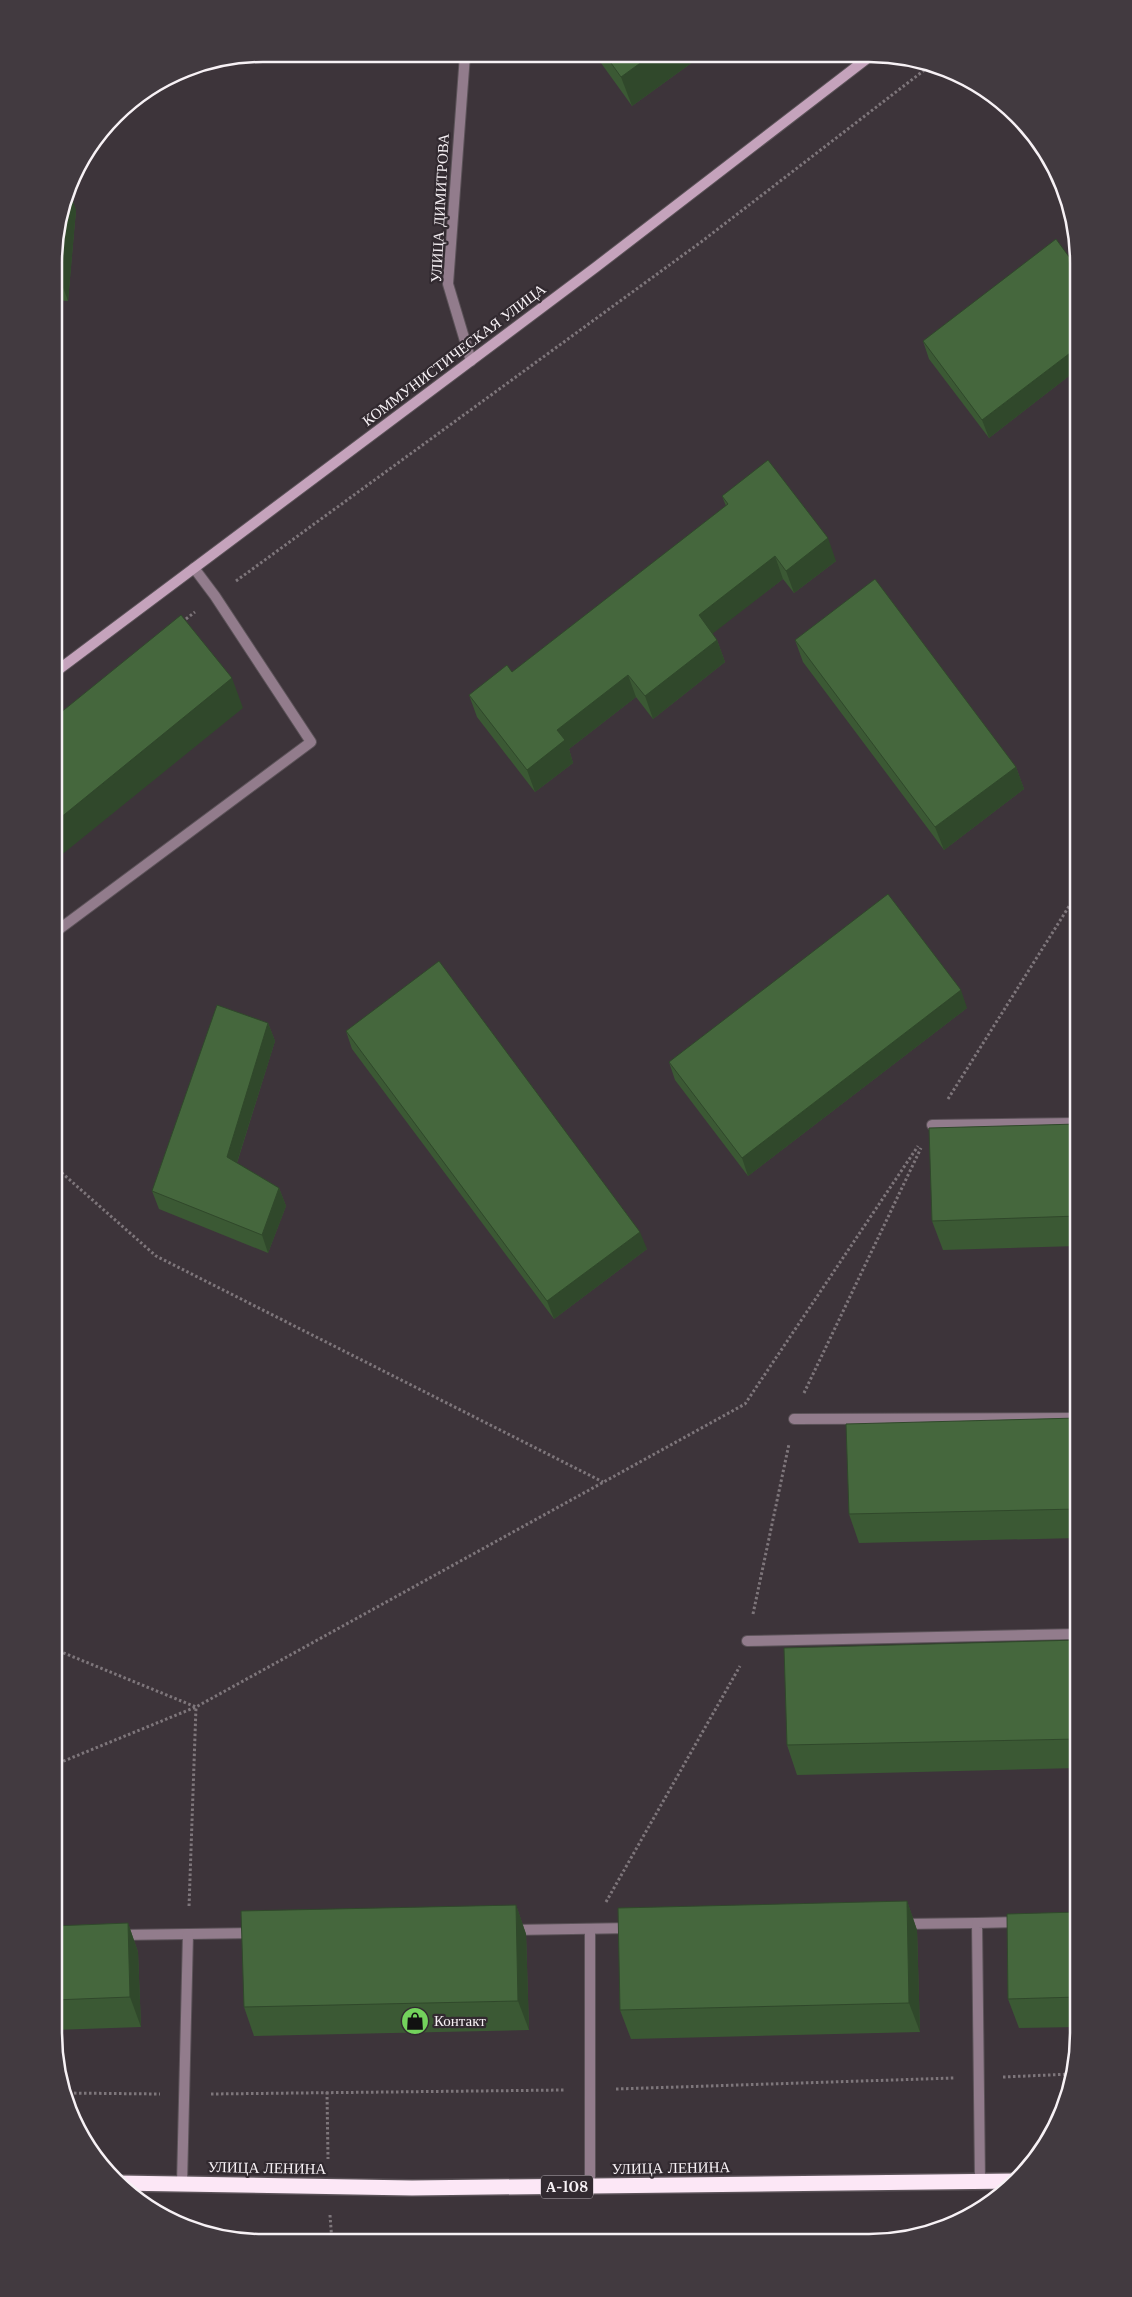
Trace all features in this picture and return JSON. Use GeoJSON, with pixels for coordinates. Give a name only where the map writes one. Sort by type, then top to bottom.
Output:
{"type":"FeatureCollection","features":[{"type":"Feature","properties":{"kind":"highway","name":"УЛИЦА ЛЕНИНА"},"geometry":{"type":"LineString","coordinates":[[129,2183],[412,2188],[1005,2181]]}},
{"type":"Feature","properties":{"kind":"street","name":"УЛИЦА ДИМИТРОВА"},"geometry":{"type":"LineString","coordinates":[[464,62],[448,284],[471,361]]}},
{"type":"Feature","properties":{"kind":"street","name":"КОММУНИСТИЧЕСКАЯ УЛИЦА"},"geometry":{"type":"LineString","coordinates":[[62,667],[471,361],[864,62]]}},
{"type":"Feature","properties":{"kind":"street"},"geometry":{"type":"LineString","coordinates":[[62,927],[311,742],[216,596],[194,568]]}},
{"type":"Feature","properties":{"kind":"street"},"geometry":{"type":"LineString","coordinates":[[932,1125],[1070,1124]]}},
{"type":"Feature","properties":{"kind":"street"},"geometry":{"type":"LineString","coordinates":[[794,1419],[1070,1418]]}},
{"type":"Feature","properties":{"kind":"street"},"geometry":{"type":"LineString","coordinates":[[747,1641],[1070,1634]]}},
{"type":"Feature","properties":{"kind":"street"},"geometry":{"type":"LineString","coordinates":[[888,1924],[1032,1921]]}},
{"type":"Feature","properties":{"kind":"street"},"geometry":{"type":"LineString","coordinates":[[977,1922],[980,2181]]}},
{"type":"Feature","properties":{"kind":"street"},"geometry":{"type":"LineString","coordinates":[[590,1928],[590,2186]]}},
{"type":"Feature","properties":{"kind":"street"},"geometry":{"type":"LineString","coordinates":[[502,1930],[640,1928]]}},
{"type":"Feature","properties":{"kind":"street"},"geometry":{"type":"LineString","coordinates":[[112,1936],[267,1933]]}},
{"type":"Feature","properties":{"kind":"street"},"geometry":{"type":"LineString","coordinates":[[182,2184],[188,1934]]}},
{"type":"Feature","properties":{"kind":"path"},"geometry":{"type":"LineString","coordinates":[[177,625],[701,242],[924,70]]}},
{"type":"Feature","properties":{"kind":"path"},"geometry":{"type":"LineString","coordinates":[[62,1762],[196,1707],[745,1404],[932,1125]]}},
{"type":"Feature","properties":{"kind":"path"},"geometry":{"type":"LineString","coordinates":[[62,1173],[156,1256],[604,1482]]}},
{"type":"Feature","properties":{"kind":"path"},"geometry":{"type":"LineString","coordinates":[[62,1652],[196,1707]]}},
{"type":"Feature","properties":{"kind":"path"},"geometry":{"type":"LineString","coordinates":[[188,1934],[196,1707]]}},
{"type":"Feature","properties":{"kind":"building"},"geometry":{"type":"Polygon","coordinates":[[[610,62],[642,62],[621,77],[610,62]]]}},
{"type":"Feature","properties":{"kind":"building"},"geometry":{"type":"Polygon","coordinates":[[[1056,239],[1069,257],[1070,353],[982,420],[923,341],[1056,239]]]}},
{"type":"Feature","properties":{"kind":"building"},"geometry":{"type":"Polygon","coordinates":[[[768,460],[828,538],[786,571],[775,556],[699,615],[717,640],[645,696],[628,675],[557,730],[565,740],[527,770],[469,695],[507,665],[512,672],[728,504],[722,496],[768,460]]]}},
{"type":"Feature","properties":{"kind":"building"},"geometry":{"type":"Polygon","coordinates":[[[875,579],[1016,767],[935,827],[795,640],[875,579]]]}},
{"type":"Feature","properties":{"kind":"building"},"geometry":{"type":"Polygon","coordinates":[[[181,615],[232,678],[62,816],[62,712],[181,615]]]}},
{"type":"Feature","properties":{"kind":"building"},"geometry":{"type":"Polygon","coordinates":[[[888,894],[961,990],[742,1158],[669,1062],[888,894]]]}},
{"type":"Feature","properties":{"kind":"building"},"geometry":{"type":"Polygon","coordinates":[[[439,961],[640,1232],[547,1301],[346,1031],[439,961]]]}},
{"type":"Feature","properties":{"kind":"building"},"geometry":{"type":"Polygon","coordinates":[[[217,1005],[268,1023],[227,1157],[279,1188],[262,1235],[152,1191],[217,1005]]]}},
{"type":"Feature","properties":{"kind":"building"},"geometry":{"type":"Polygon","coordinates":[[[1070,1124],[1070,1216],[932,1221],[929,1128],[1070,1124]]]}},
{"type":"Feature","properties":{"kind":"building"},"geometry":{"type":"Polygon","coordinates":[[[1070,1418],[1070,1509],[849,1514],[846,1424],[1070,1418]]]}},
{"type":"Feature","properties":{"kind":"building"},"geometry":{"type":"Polygon","coordinates":[[[1070,1640],[1070,1739],[787,1745],[784,1648],[1070,1640]]]}},
{"type":"Feature","properties":{"kind":"building"},"geometry":{"type":"Polygon","coordinates":[[[907,1901],[909,2003],[620,2010],[618,1908],[907,1901]]]}},
{"type":"Feature","properties":{"kind":"building"},"geometry":{"type":"Polygon","coordinates":[[[516,1905],[518,2001],[244,2007],[241,1911],[516,1905]]]}},
{"type":"Feature","properties":{"kind":"building"},"geometry":{"type":"Polygon","coordinates":[[[1070,1912],[1070,1997],[1008,1999],[1007,1914],[1070,1912]]]}},
{"type":"Feature","properties":{"kind":"building"},"geometry":{"type":"Polygon","coordinates":[[[128,1923],[130,1997],[62,2000],[62,1926],[128,1923]]]}},
{"type":"Feature","properties":{"kind":"place","name":"Контакт"},"geometry":{"type":"Point","coordinates":[415,2021]}}]}
